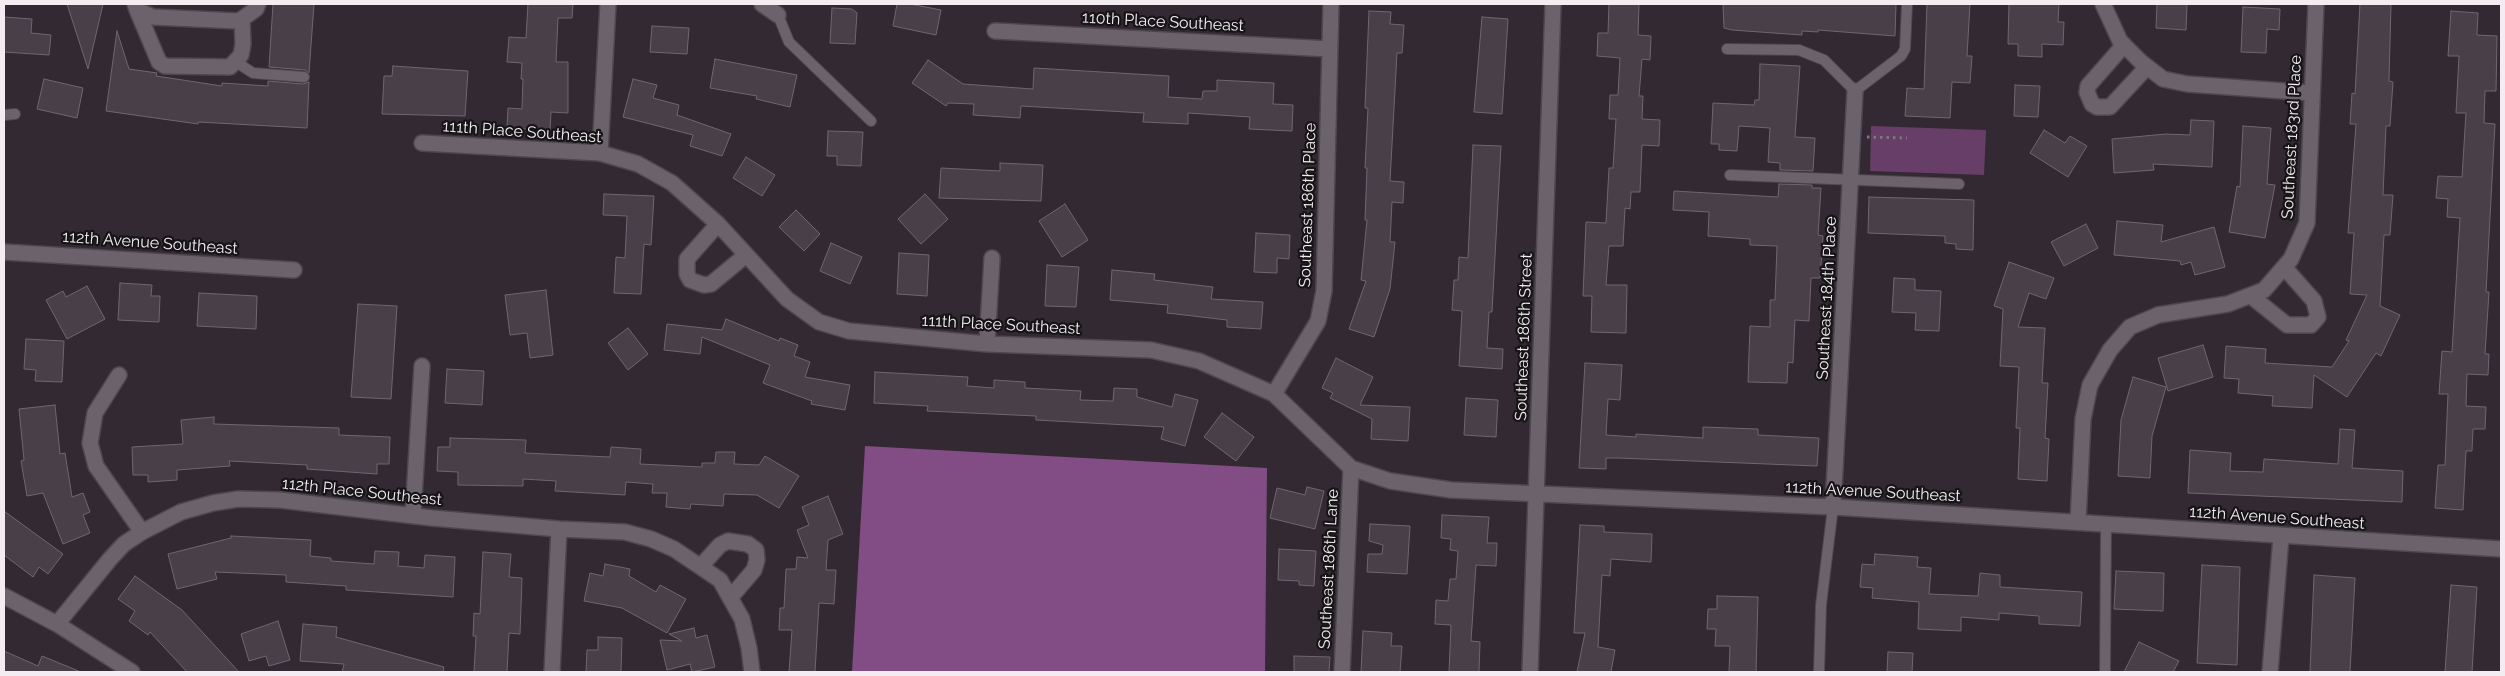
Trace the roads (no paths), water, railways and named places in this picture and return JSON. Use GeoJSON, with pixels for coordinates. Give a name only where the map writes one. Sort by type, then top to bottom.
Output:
{"type":"FeatureCollection","features":[{"type":"Feature","properties":{"kind":"street"},"geometry":{"type":"LineString","coordinates":[[136,7],[153,17],[238,21],[256,9],[258,4]]}},
{"type":"Feature","properties":{"kind":"street"},"geometry":{"type":"LineString","coordinates":[[600,153],[608,4]]}},
{"type":"Feature","properties":{"kind":"street"},"geometry":{"type":"LineString","coordinates":[[762,4],[778,15]]}},
{"type":"Feature","properties":{"kind":"street","name":"Southeast 186th Place"},"geometry":{"type":"LineString","coordinates":[[1274,394],[1318,321],[1324,291],[1331,4]]}},
{"type":"Feature","properties":{"kind":"street","name":"Southeast 186th Street"},"geometry":{"type":"LineString","coordinates":[[1530,672],[1553,4]]}},
{"type":"Feature","properties":{"kind":"street"},"geometry":{"type":"LineString","coordinates":[[2103,4],[2120,41],[2144,65],[2163,79],[2187,84],[2312,93]]}},
{"type":"Feature","properties":{"kind":"street","name":"Southeast 183rd Place"},"geometry":{"type":"LineString","coordinates":[[2078,522],[2082,419],[2090,385],[2110,350],[2130,328],[2158,316],[2228,304],[2264,290],[2291,259],[2307,223],[2316,4]]}},
{"type":"Feature","properties":{"kind":"street"},"geometry":{"type":"LineString","coordinates":[[136,7],[159,62],[165,66],[230,67],[241,55],[243,44],[242,19]]}},
{"type":"Feature","properties":{"kind":"street","name":"110th Place Southeast"},"geometry":{"type":"LineString","coordinates":[[995,31],[1330,49]]}},
{"type":"Feature","properties":{"kind":"street"},"geometry":{"type":"LineString","coordinates":[[2124,45],[2088,86],[2088,98],[2092,104],[2097,107],[2110,107],[2144,65]]}},
{"type":"Feature","properties":{"kind":"street","name":"Southeast 184th Place"},"geometry":{"type":"LineString","coordinates":[[1833,507],[1855,91]]}},
{"type":"Feature","properties":{"kind":"street","name":"111th Place Southeast"},"geometry":{"type":"LineString","coordinates":[[422,142],[600,153],[638,164],[672,183],[718,224],[787,299],[819,322],[850,331],[987,344],[1151,350],[1199,361],[1274,394]]}},
{"type":"Feature","properties":{"kind":"street"},"geometry":{"type":"LineString","coordinates":[[718,224],[687,259],[686,274],[690,280],[704,286],[711,284],[746,254]]}},
{"type":"Feature","properties":{"kind":"street","name":"112th Avenue Southeast"},"geometry":{"type":"LineString","coordinates":[[4,252],[294,270]]}},
{"type":"Feature","properties":{"kind":"street"},"geometry":{"type":"LineString","coordinates":[[987,344],[992,258]]}},
{"type":"Feature","properties":{"kind":"street"},"geometry":{"type":"LineString","coordinates":[[2250,296],[2287,325],[2312,325],[2318,317],[2314,301],[2284,267]]}},
{"type":"Feature","properties":{"kind":"street"},"geometry":{"type":"LineString","coordinates":[[413,514],[422,366]]}},
{"type":"Feature","properties":{"kind":"street"},"geometry":{"type":"LineString","coordinates":[[119,375],[95,413],[90,443],[96,466],[142,532]]}},
{"type":"Feature","properties":{"kind":"street","name":"112th Avenue Southeast"},"geometry":{"type":"LineString","coordinates":[[1274,394],[1351,468],[1390,481],[1451,490],[1833,507],[2501,549]]}},
{"type":"Feature","properties":{"kind":"street","name":"Southeast 186th Lane"},"geometry":{"type":"LineString","coordinates":[[1342,672],[1351,468]]}},
{"type":"Feature","properties":{"kind":"street","name":"112th Place Southeast"},"geometry":{"type":"LineString","coordinates":[[57,624],[124,544],[142,532],[182,512],[213,503],[238,500],[280,500],[559,529],[625,532],[651,539],[701,566],[720,580],[730,598]]}},
{"type":"Feature","properties":{"kind":"street"},"geometry":{"type":"LineString","coordinates":[[552,672],[559,529]]}},
{"type":"Feature","properties":{"kind":"street"},"geometry":{"type":"LineString","coordinates":[[2270,672],[2281,536]]}},
{"type":"Feature","properties":{"kind":"street"},"geometry":{"type":"LineString","coordinates":[[701,566],[720,545],[728,541],[748,544],[756,550],[757,560],[754,570],[730,598],[742,619],[752,672]]}},
{"type":"Feature","properties":{"kind":"street"},"geometry":{"type":"LineString","coordinates":[[4,596],[57,624],[132,672]]}},
{"type":"Feature","properties":{"kind":"lane"},"geometry":{"type":"LineString","coordinates":[[1727,48],[1800,50],[1824,60],[1855,91],[1901,56],[1905,49],[1907,4]]}},
{"type":"Feature","properties":{"kind":"lane"},"geometry":{"type":"LineString","coordinates":[[778,15],[789,42],[871,121]]}},
{"type":"Feature","properties":{"kind":"lane"},"geometry":{"type":"LineString","coordinates":[[236,62],[253,73],[304,77]]}},
{"type":"Feature","properties":{"kind":"lane"},"geometry":{"type":"LineString","coordinates":[[4,114],[16,114]]}},
{"type":"Feature","properties":{"kind":"lane"},"geometry":{"type":"LineString","coordinates":[[1730,176],[1959,184]]}},
{"type":"Feature","properties":{"kind":"lane"},"geometry":{"type":"LineString","coordinates":[[1819,672],[1821,606],[1833,507]]}},
{"type":"Feature","properties":{"kind":"lane"},"geometry":{"type":"LineString","coordinates":[[2105,672],[2106,524]]}}]}
